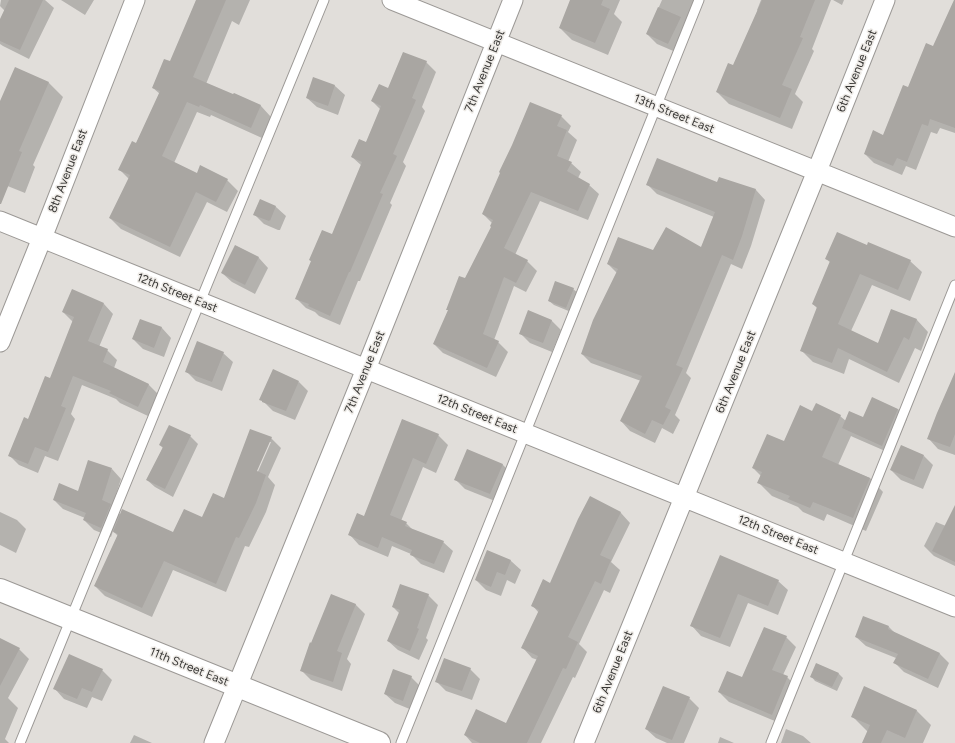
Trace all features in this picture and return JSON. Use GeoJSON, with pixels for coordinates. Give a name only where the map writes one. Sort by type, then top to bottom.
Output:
{"type":"FeatureCollection","features":[{"type":"Feature","properties":{"kind":"street","name":"8th Avenue East"},"geometry":{"type":"LineString","coordinates":[[0,342],[135,0]]}},
{"type":"Feature","properties":{"kind":"street","name":"13th Street East"},"geometry":{"type":"LineString","coordinates":[[392,0],[955,227]]}},
{"type":"Feature","properties":{"kind":"street","name":"7th Avenue East"},"geometry":{"type":"LineString","coordinates":[[214,743],[514,0]]}},
{"type":"Feature","properties":{"kind":"street","name":"6th Avenue East"},"geometry":{"type":"LineString","coordinates":[[584,743],[685,498],[885,0]]}},
{"type":"Feature","properties":{"kind":"street","name":"12th Street East"},"geometry":{"type":"LineString","coordinates":[[0,221],[955,607]]}},
{"type":"Feature","properties":{"kind":"street","name":"11th Street East"},"geometry":{"type":"LineString","coordinates":[[0,590],[379,743]]}},
{"type":"Feature","properties":{"kind":"lane"},"geometry":{"type":"LineString","coordinates":[[20,743],[324,0]]}},
{"type":"Feature","properties":{"kind":"lane"},"geometry":{"type":"LineString","coordinates":[[401,743],[699,0]]}},
{"type":"Feature","properties":{"kind":"lane"},"geometry":{"type":"LineString","coordinates":[[771,743],[955,285]]}},
{"type":"Feature","properties":{"kind":"building"},"geometry":{"type":"Polygon","coordinates":[[[9,0],[43,0],[20,50],[0,41],[0,19],[9,0]]]}},
{"type":"Feature","properties":{"kind":"building"},"geometry":{"type":"Polygon","coordinates":[[[196,0],[226,0],[193,77],[261,105],[251,128],[200,105],[199,107],[187,102],[162,156],[197,173],[200,165],[228,179],[216,202],[196,192],[170,247],[109,218],[130,175],[118,170],[132,141],[136,143],[160,91],[152,88],[164,59],[170,61],[196,0]]]}},
{"type":"Feature","properties":{"kind":"building"},"geometry":{"type":"Polygon","coordinates":[[[570,0],[603,0],[601,5],[610,9],[595,43],[559,28],[570,0]]]}},
{"type":"Feature","properties":{"kind":"building"},"geometry":{"type":"Polygon","coordinates":[[[762,0],[815,0],[800,37],[803,38],[782,85],[792,89],[780,118],[716,92],[728,63],[733,65],[762,0]]]}},
{"type":"Feature","properties":{"kind":"building"},"geometry":{"type":"Polygon","coordinates":[[[954,0],[955,128],[930,119],[928,126],[922,124],[907,162],[897,158],[893,166],[864,154],[873,130],[883,135],[903,85],[908,87],[926,43],[933,46],[954,0]]]}},
{"type":"Feature","properties":{"kind":"building"},"geometry":{"type":"Polygon","coordinates":[[[658,7],[681,17],[668,44],[646,34],[658,7]]]}},
{"type":"Feature","properties":{"kind":"building"},"geometry":{"type":"Polygon","coordinates":[[[403,52],[427,61],[412,98],[416,100],[393,154],[397,156],[380,193],[383,194],[330,316],[308,306],[309,304],[295,299],[322,230],[332,234],[362,162],[351,157],[359,139],[366,142],[381,106],[371,101],[379,84],[388,88],[403,52]]]}},
{"type":"Feature","properties":{"kind":"building"},"geometry":{"type":"Polygon","coordinates":[[[15,67],[49,82],[19,151],[22,152],[0,204],[0,101],[15,67]]]}},
{"type":"Feature","properties":{"kind":"building"},"geometry":{"type":"Polygon","coordinates":[[[313,77],[335,85],[328,106],[306,98],[313,77]]]}},
{"type":"Feature","properties":{"kind":"building"},"geometry":{"type":"Polygon","coordinates":[[[530,102],[562,115],[557,126],[567,130],[557,156],[572,162],[567,171],[590,184],[578,211],[531,192],[504,248],[528,260],[516,283],[504,277],[483,334],[499,341],[487,368],[433,344],[448,310],[446,310],[459,276],[465,278],[491,227],[490,226],[493,220],[482,214],[530,102]]]}},
{"type":"Feature","properties":{"kind":"building"},"geometry":{"type":"Polygon","coordinates":[[[657,158],[717,182],[719,177],[756,189],[733,260],[722,255],[676,365],[683,368],[665,407],[671,410],[663,425],[652,420],[645,434],[620,421],[642,376],[581,354],[593,320],[618,269],[607,264],[618,237],[653,250],[666,227],[701,247],[715,212],[646,185],[657,158]]]}},
{"type":"Feature","properties":{"kind":"building"},"geometry":{"type":"Polygon","coordinates":[[[260,199],[276,206],[270,221],[253,215],[260,199]]]}},
{"type":"Feature","properties":{"kind":"building"},"geometry":{"type":"Polygon","coordinates":[[[837,232],[867,245],[868,242],[911,260],[898,290],[860,274],[838,324],[878,343],[891,309],[917,319],[909,340],[904,337],[887,372],[838,348],[832,363],[800,351],[817,307],[812,304],[830,261],[825,259],[837,232]]]}},
{"type":"Feature","properties":{"kind":"building"},"geometry":{"type":"Polygon","coordinates":[[[235,245],[259,257],[245,285],[221,273],[235,245]]]}},
{"type":"Feature","properties":{"kind":"building"},"geometry":{"type":"Polygon","coordinates":[[[555,281],[574,288],[566,308],[548,301],[555,281]]]}},
{"type":"Feature","properties":{"kind":"building"},"geometry":{"type":"Polygon","coordinates":[[[72,289],[104,303],[88,341],[108,349],[103,362],[149,384],[138,407],[109,393],[111,391],[73,376],[61,406],[66,408],[48,452],[35,447],[28,464],[8,456],[24,417],[28,419],[45,376],[50,378],[74,317],[62,312],[72,289]]]}},
{"type":"Feature","properties":{"kind":"building"},"geometry":{"type":"Polygon","coordinates":[[[528,310],[552,320],[543,343],[519,334],[528,310]]]}},
{"type":"Feature","properties":{"kind":"building"},"geometry":{"type":"Polygon","coordinates":[[[140,319],[162,327],[154,348],[132,339],[140,319]]]}},
{"type":"Feature","properties":{"kind":"building"},"geometry":{"type":"Polygon","coordinates":[[[197,341],[224,352],[212,382],[185,372],[197,341]]]}},
{"type":"Feature","properties":{"kind":"building"},"geometry":{"type":"Polygon","coordinates":[[[273,369],[299,381],[286,411],[259,400],[273,369]]]}},
{"type":"Feature","properties":{"kind":"building"},"geometry":{"type":"Polygon","coordinates":[[[955,372],[955,434],[950,447],[927,439],[955,372]]]}},
{"type":"Feature","properties":{"kind":"building"},"geometry":{"type":"Polygon","coordinates":[[[872,397],[898,409],[882,446],[842,428],[849,411],[863,417],[872,397]]]}},
{"type":"Feature","properties":{"kind":"building"},"geometry":{"type":"Polygon","coordinates":[[[816,403],[841,415],[822,457],[870,478],[853,518],[813,502],[810,508],[788,499],[790,496],[757,483],[762,472],[752,468],[767,434],[784,441],[800,405],[812,411],[816,403]]]}},
{"type":"Feature","properties":{"kind":"building"},"geometry":{"type":"Polygon","coordinates":[[[402,419],[439,434],[426,464],[413,458],[390,515],[407,522],[405,526],[444,541],[434,564],[410,555],[412,550],[382,537],[378,548],[348,535],[357,513],[364,516],[402,419]]]}},
{"type":"Feature","properties":{"kind":"building"},"geometry":{"type":"Polygon","coordinates":[[[169,425],[191,435],[165,489],[146,480],[163,447],[159,445],[169,425]]]}},
{"type":"Feature","properties":{"kind":"building"},"geometry":{"type":"Polygon","coordinates":[[[250,429],[272,437],[257,471],[266,475],[256,503],[239,538],[236,537],[216,584],[164,561],[142,608],[94,586],[118,534],[113,532],[122,509],[173,532],[184,509],[202,517],[213,493],[224,498],[250,429]]]}},
{"type":"Feature","properties":{"kind":"building"},"geometry":{"type":"Polygon","coordinates":[[[901,445],[924,455],[914,480],[890,470],[901,445]]]}},
{"type":"Feature","properties":{"kind":"building"},"geometry":{"type":"Polygon","coordinates":[[[467,449],[503,464],[490,494],[454,480],[467,449]]]}},
{"type":"Feature","properties":{"kind":"building"},"geometry":{"type":"Polygon","coordinates":[[[88,460],[112,468],[102,500],[111,504],[101,528],[83,520],[86,513],[53,500],[59,483],[78,491],[88,460]]]}},
{"type":"Feature","properties":{"kind":"building"},"geometry":{"type":"Polygon","coordinates":[[[590,496],[621,512],[600,555],[611,560],[601,584],[595,581],[568,637],[578,642],[566,669],[563,668],[527,743],[480,743],[464,735],[476,709],[506,723],[538,656],[521,648],[539,610],[531,606],[543,579],[550,583],[578,519],[590,496]]]}},
{"type":"Feature","properties":{"kind":"building"},"geometry":{"type":"Polygon","coordinates":[[[955,505],[955,562],[932,551],[955,505]]]}},
{"type":"Feature","properties":{"kind":"building"},"geometry":{"type":"Polygon","coordinates":[[[487,550],[511,560],[505,575],[497,572],[491,587],[475,580],[487,550]]]}},
{"type":"Feature","properties":{"kind":"building"},"geometry":{"type":"Polygon","coordinates":[[[720,555],[779,580],[768,606],[738,594],[720,638],[690,626],[720,555]]]}},
{"type":"Feature","properties":{"kind":"building"},"geometry":{"type":"Polygon","coordinates":[[[400,584],[429,594],[417,628],[419,629],[410,651],[387,641],[400,610],[392,607],[400,584]]]}},
{"type":"Feature","properties":{"kind":"building"},"geometry":{"type":"Polygon","coordinates":[[[331,594],[356,604],[337,651],[342,653],[333,682],[300,671],[310,642],[311,643],[331,594]]]}},
{"type":"Feature","properties":{"kind":"building"},"geometry":{"type":"Polygon","coordinates":[[[863,616],[889,626],[888,629],[940,653],[928,679],[893,663],[898,654],[855,637],[863,616]]]}},
{"type":"Feature","properties":{"kind":"building"},"geometry":{"type":"Polygon","coordinates":[[[764,627],[787,636],[772,670],[788,676],[772,715],[718,692],[727,671],[742,677],[764,627]]]}},
{"type":"Feature","properties":{"kind":"building"},"geometry":{"type":"Polygon","coordinates":[[[0,638],[20,648],[0,686],[0,638]]]}},
{"type":"Feature","properties":{"kind":"building"},"geometry":{"type":"Polygon","coordinates":[[[69,654],[103,669],[92,692],[82,688],[77,699],[53,689],[69,654]]]}},
{"type":"Feature","properties":{"kind":"building"},"geometry":{"type":"Polygon","coordinates":[[[444,658],[471,668],[462,691],[435,682],[444,658]]]}},
{"type":"Feature","properties":{"kind":"building"},"geometry":{"type":"Polygon","coordinates":[[[816,663],[839,673],[832,687],[810,677],[816,663]]]}},
{"type":"Feature","properties":{"kind":"building"},"geometry":{"type":"Polygon","coordinates":[[[393,669],[412,676],[403,701],[384,694],[393,669]]]}},
{"type":"Feature","properties":{"kind":"building"},"geometry":{"type":"Polygon","coordinates":[[[663,686],[690,697],[672,740],[645,729],[663,686]]]}},
{"type":"Feature","properties":{"kind":"building"},"geometry":{"type":"Polygon","coordinates":[[[864,686],[917,710],[905,738],[887,730],[881,743],[862,743],[870,725],[851,717],[864,686]]]}}]}
